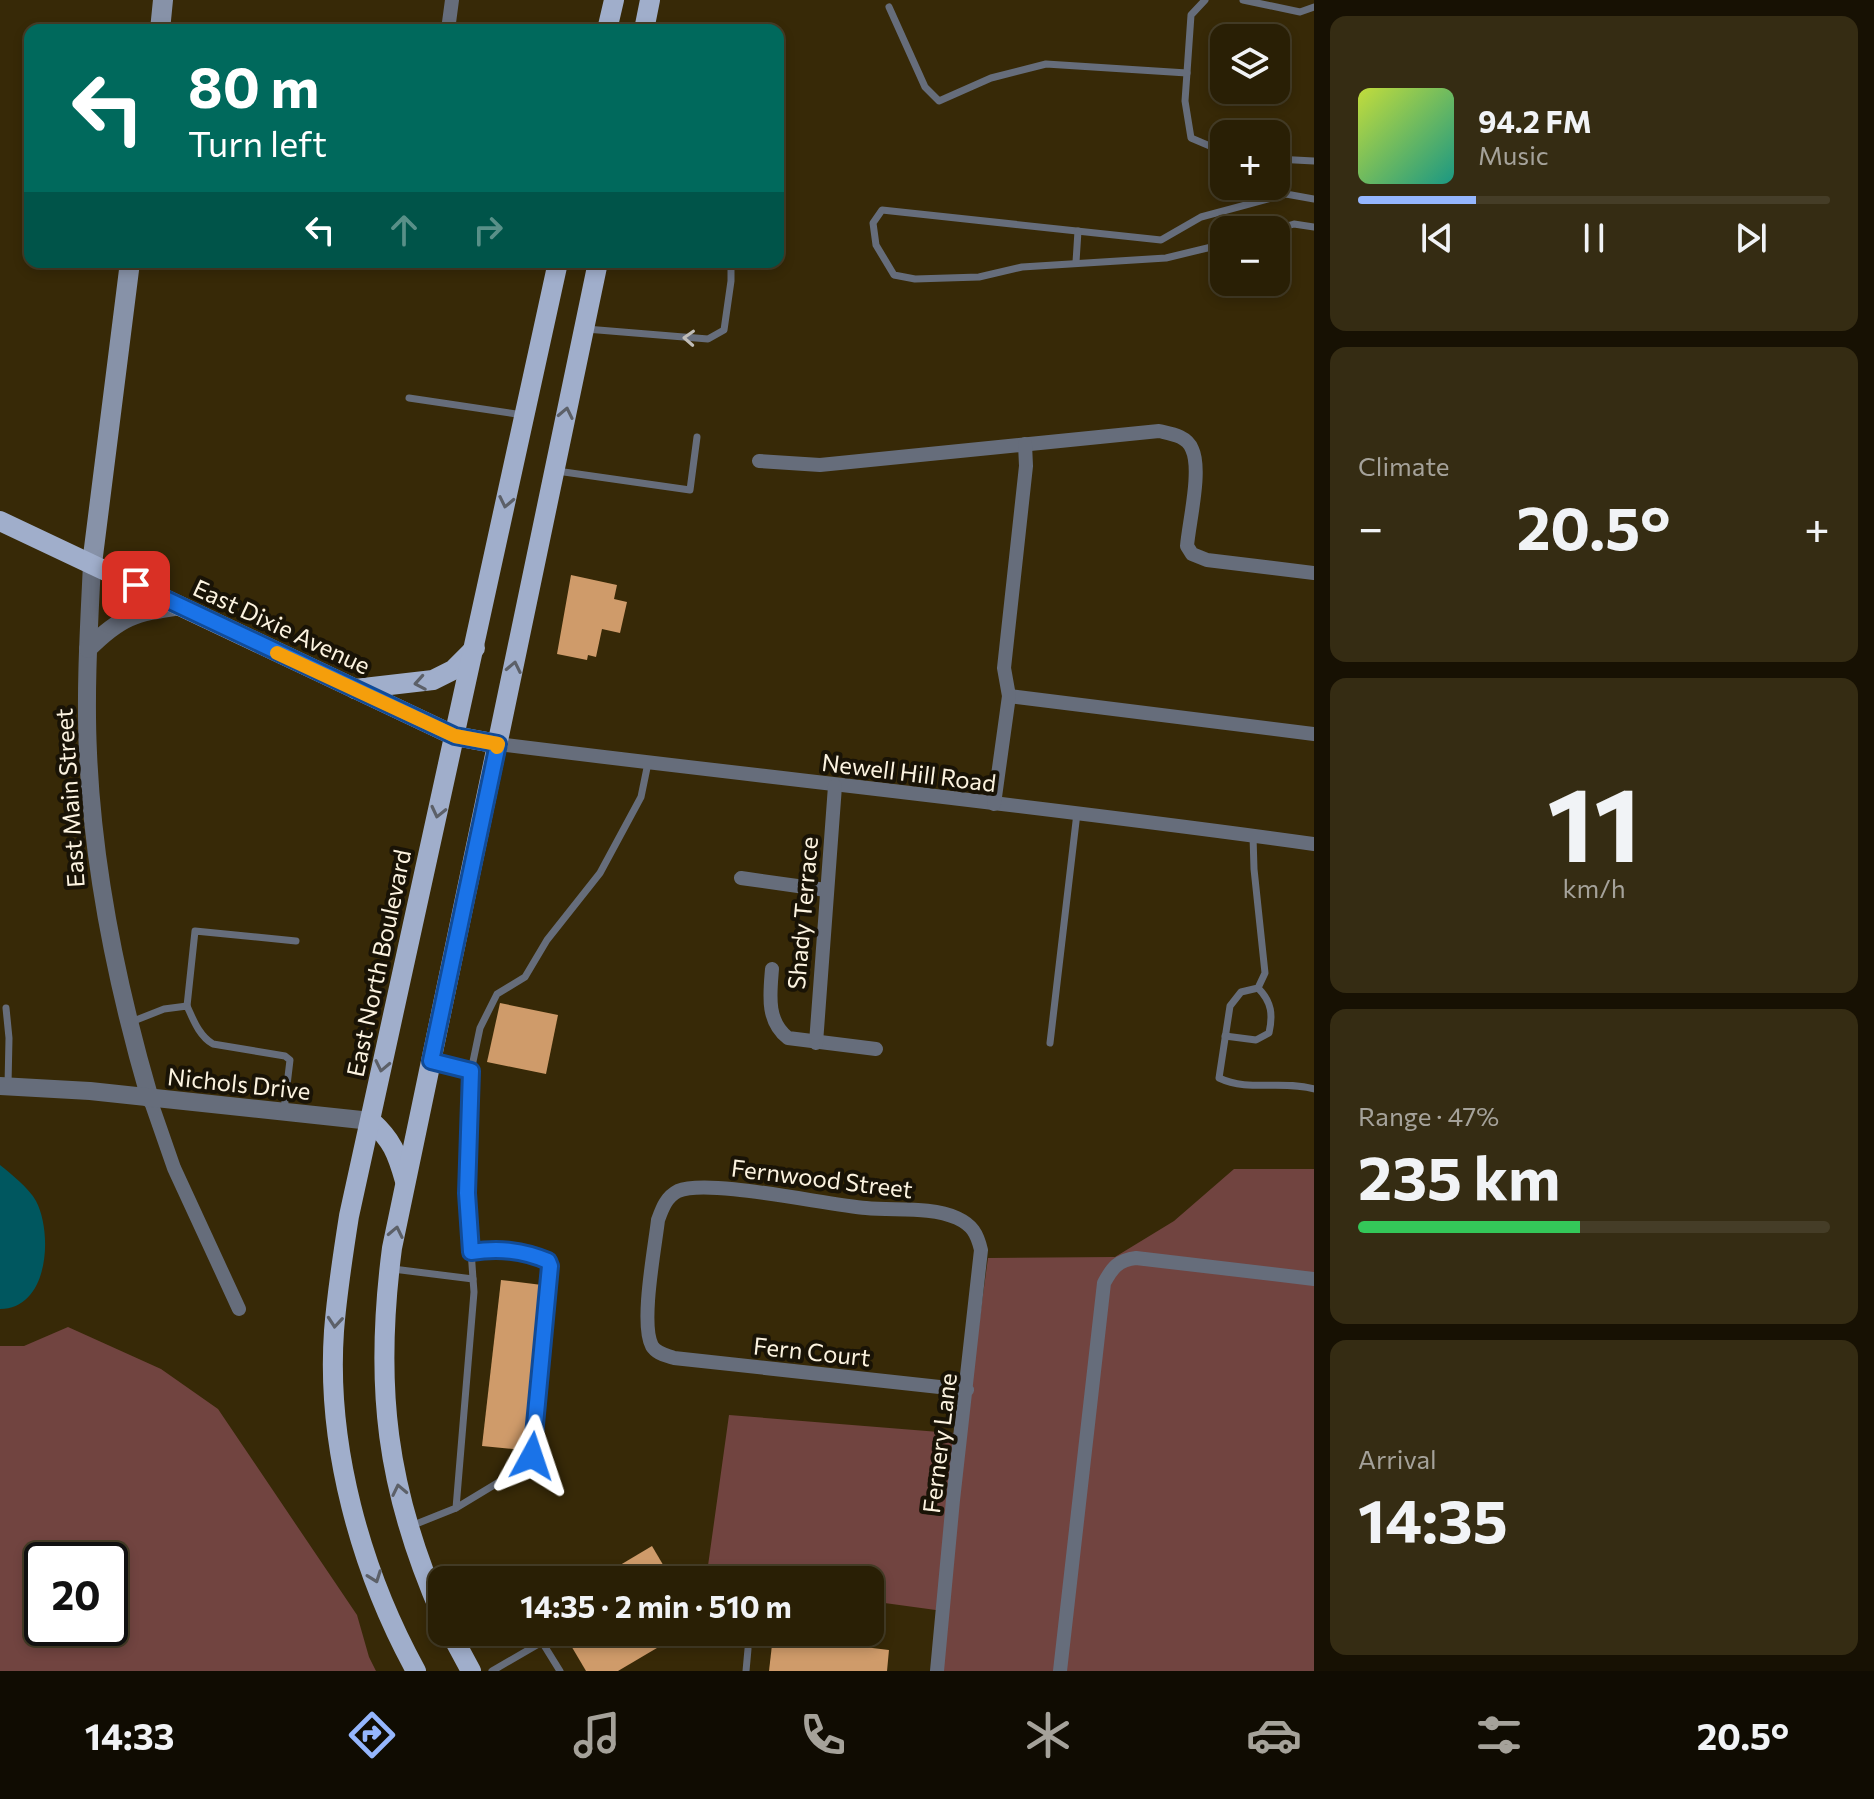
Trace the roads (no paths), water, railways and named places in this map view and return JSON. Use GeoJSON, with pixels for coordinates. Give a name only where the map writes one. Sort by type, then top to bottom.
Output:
{"type":"FeatureCollection","features":[{"type":"Feature","properties":{"kind":"main road"},"geometry":{"type":"LineString","coordinates":[[161,24],[163,0]]}},
{"type":"Feature","properties":{"kind":"main road"},"geometry":{"type":"LineString","coordinates":[[608,24],[614,0]]}},
{"type":"Feature","properties":{"kind":"main road"},"geometry":{"type":"LineString","coordinates":[[645,24],[650,0]]}},
{"type":"Feature","properties":{"kind":"main road","name":"East Main Street"},"geometry":{"type":"LineString","coordinates":[[92,564],[129,268]]}},
{"type":"Feature","properties":{"kind":"main road","name":"East North Boulevard"},"geometry":{"type":"LineString","coordinates":[[416,1671],[393,1624],[352,1506],[338,1424],[334,1334],[340,1274],[349,1216],[557,268]]}},
{"type":"Feature","properties":{"kind":"main road"},"geometry":{"type":"LineString","coordinates":[[428,1579],[408,1527],[393,1463],[382,1345],[389,1268],[597,268]]}},
{"type":"Feature","properties":{"kind":"main road","name":"East Dixie Avenue"},"geometry":{"type":"LineString","coordinates":[[0,521],[455,736],[498,744]]}},
{"type":"Feature","properties":{"kind":"main road"},"geometry":{"type":"LineString","coordinates":[[353,689],[433,680],[453,670],[475,648]]}},
{"type":"Feature","properties":{"kind":"main road"},"geometry":{"type":"LineString","coordinates":[[371,1121],[386,1135],[396,1152],[406,1184]]}},
{"type":"Feature","properties":{"kind":"main road"},"geometry":{"type":"LineString","coordinates":[[458,1646],[471,1671]]}},
{"type":"Feature","properties":{"kind":"street"},"geometry":{"type":"LineString","coordinates":[[449,24],[452,0]]}},
{"type":"Feature","properties":{"kind":"street"},"geometry":{"type":"LineString","coordinates":[[759,461],[820,465],[1159,431],[1180,436],[1192,447],[1196,467],[1187,546],[1192,554],[1207,560],[1314,573]]}},
{"type":"Feature","properties":{"kind":"street"},"geometry":{"type":"LineString","coordinates":[[994,804],[1009,696],[1004,668],[1026,466],[1025,444]]}},
{"type":"Feature","properties":{"kind":"street","name":"East Main Street"},"geometry":{"type":"LineString","coordinates":[[92,564],[88,753],[93,827],[109,931],[150,1099],[174,1168],[239,1309]]}},
{"type":"Feature","properties":{"kind":"street"},"geometry":{"type":"LineString","coordinates":[[88,649],[125,618],[180,606]]}},
{"type":"Feature","properties":{"kind":"street"},"geometry":{"type":"LineString","coordinates":[[1009,696],[1314,734]]}},
{"type":"Feature","properties":{"kind":"street","name":"Newell Hill Road"},"geometry":{"type":"LineString","coordinates":[[498,744],[1314,844]]}},
{"type":"Feature","properties":{"kind":"street","name":"Shady Terrace"},"geometry":{"type":"LineString","coordinates":[[816,1043],[835,786]]}},
{"type":"Feature","properties":{"kind":"street"},"geometry":{"type":"LineString","coordinates":[[741,878],[826,890]]}},
{"type":"Feature","properties":{"kind":"street","name":"Shady Terrace"},"geometry":{"type":"LineString","coordinates":[[772,969],[770,995],[775,1023],[788,1038],[876,1049]]}},
{"type":"Feature","properties":{"kind":"street","name":"Nichols Drive"},"geometry":{"type":"LineString","coordinates":[[4,1087],[90,1091],[371,1121]]}},
{"type":"Feature","properties":{"kind":"street","name":"Fernwood Street"},"geometry":{"type":"LineString","coordinates":[[655,1350],[647,1321],[658,1220],[662,1207],[679,1191],[711,1187],[864,1208],[932,1212],[953,1216],[969,1224]]}},
{"type":"Feature","properties":{"kind":"street","name":"Fernery Lane"},"geometry":{"type":"LineString","coordinates":[[937,1671],[981,1250],[977,1234],[969,1224]]}},
{"type":"Feature","properties":{"kind":"street"},"geometry":{"type":"LineString","coordinates":[[1060,1671],[1104,1283],[1111,1269],[1123,1260],[1136,1258],[1314,1279]]}},
{"type":"Feature","properties":{"kind":"street","name":"Fern Court"},"geometry":{"type":"LineString","coordinates":[[655,1350],[674,1358],[967,1390]]}},
{"type":"Feature","properties":{"kind":"lane"},"geometry":{"type":"LineString","coordinates":[[1205,0],[1191,15],[1185,101],[1191,138],[1210,146]]}},
{"type":"Feature","properties":{"kind":"lane"},"geometry":{"type":"LineString","coordinates":[[1243,0],[1300,12],[1314,7]]}},
{"type":"Feature","properties":{"kind":"lane"},"geometry":{"type":"LineString","coordinates":[[889,7],[925,87],[939,101],[991,78],[1046,64],[1187,73]]}},
{"type":"Feature","properties":{"kind":"lane"},"geometry":{"type":"LineString","coordinates":[[1290,160],[1314,161]]}},
{"type":"Feature","properties":{"kind":"lane"},"geometry":{"type":"LineString","coordinates":[[1210,247],[1166,258],[1076,262],[1022,267],[979,277],[915,279],[894,275],[876,245],[873,223],[882,210],[1161,240],[1201,217],[1286,194],[1314,199]]}},
{"type":"Feature","properties":{"kind":"lane"},"geometry":{"type":"LineString","coordinates":[[1290,225],[1314,227]]}},
{"type":"Feature","properties":{"kind":"lane"},"geometry":{"type":"LineString","coordinates":[[1076,262],[1078,231]]}},
{"type":"Feature","properties":{"kind":"lane"},"geometry":{"type":"LineString","coordinates":[[584,329],[708,339],[724,330],[731,268]]}},
{"type":"Feature","properties":{"kind":"lane"},"geometry":{"type":"LineString","coordinates":[[409,398],[525,415]]}},
{"type":"Feature","properties":{"kind":"lane"},"geometry":{"type":"LineString","coordinates":[[554,471],[690,490],[697,437]]}},
{"type":"Feature","properties":{"kind":"lane"},"geometry":{"type":"LineString","coordinates":[[456,1508],[473,1279],[467,1193],[471,1071],[480,1028],[497,994],[525,977],[547,940],[600,873],[641,797],[648,763]]}},
{"type":"Feature","properties":{"kind":"lane"},"geometry":{"type":"LineString","coordinates":[[1050,1043],[1077,813]]}},
{"type":"Feature","properties":{"kind":"lane"},"geometry":{"type":"LineString","coordinates":[[1253,836],[1265,973],[1258,988]]}},
{"type":"Feature","properties":{"kind":"lane"},"geometry":{"type":"LineString","coordinates":[[284,1112],[290,1060],[285,1056],[207,1041],[187,1006],[195,931],[296,941]]}},
{"type":"Feature","properties":{"kind":"lane"},"geometry":{"type":"LineString","coordinates":[[1258,988],[1241,992],[1230,1006],[1219,1078],[1232,1084],[1300,1085],[1314,1089]]}},
{"type":"Feature","properties":{"kind":"lane"},"geometry":{"type":"LineString","coordinates":[[1225,1036],[1256,1040],[1269,1033],[1271,1007],[1258,988]]}},
{"type":"Feature","properties":{"kind":"lane"},"geometry":{"type":"LineString","coordinates":[[129,1023],[164,1009],[187,1006]]}},
{"type":"Feature","properties":{"kind":"lane"},"geometry":{"type":"LineString","coordinates":[[4,1087],[9,1038],[6,1008]]}},
{"type":"Feature","properties":{"kind":"lane"},"geometry":{"type":"LineString","coordinates":[[431,1061],[471,1071]]}},
{"type":"Feature","properties":{"kind":"lane"},"geometry":{"type":"LineString","coordinates":[[408,1527],[456,1508],[527,1465],[532,1456],[550,1266],[548,1261],[541,1258],[506,1249],[471,1252]]}},
{"type":"Feature","properties":{"kind":"lane"},"geometry":{"type":"LineString","coordinates":[[389,1268],[473,1279]]}},
{"type":"Feature","properties":{"kind":"lane"},"geometry":{"type":"LineString","coordinates":[[492,1671],[542,1642],[560,1671]]}},
{"type":"Feature","properties":{"kind":"lane"},"geometry":{"type":"LineString","coordinates":[[746,1671],[748,1649]]}},
{"type":"Feature","properties":{"kind":"water"},"geometry":{"type":"Polygon","coordinates":[[[0,1165],[36,1201],[45,1249],[43,1267],[29,1297],[16,1306],[0,1309],[0,1165]]]}}]}
